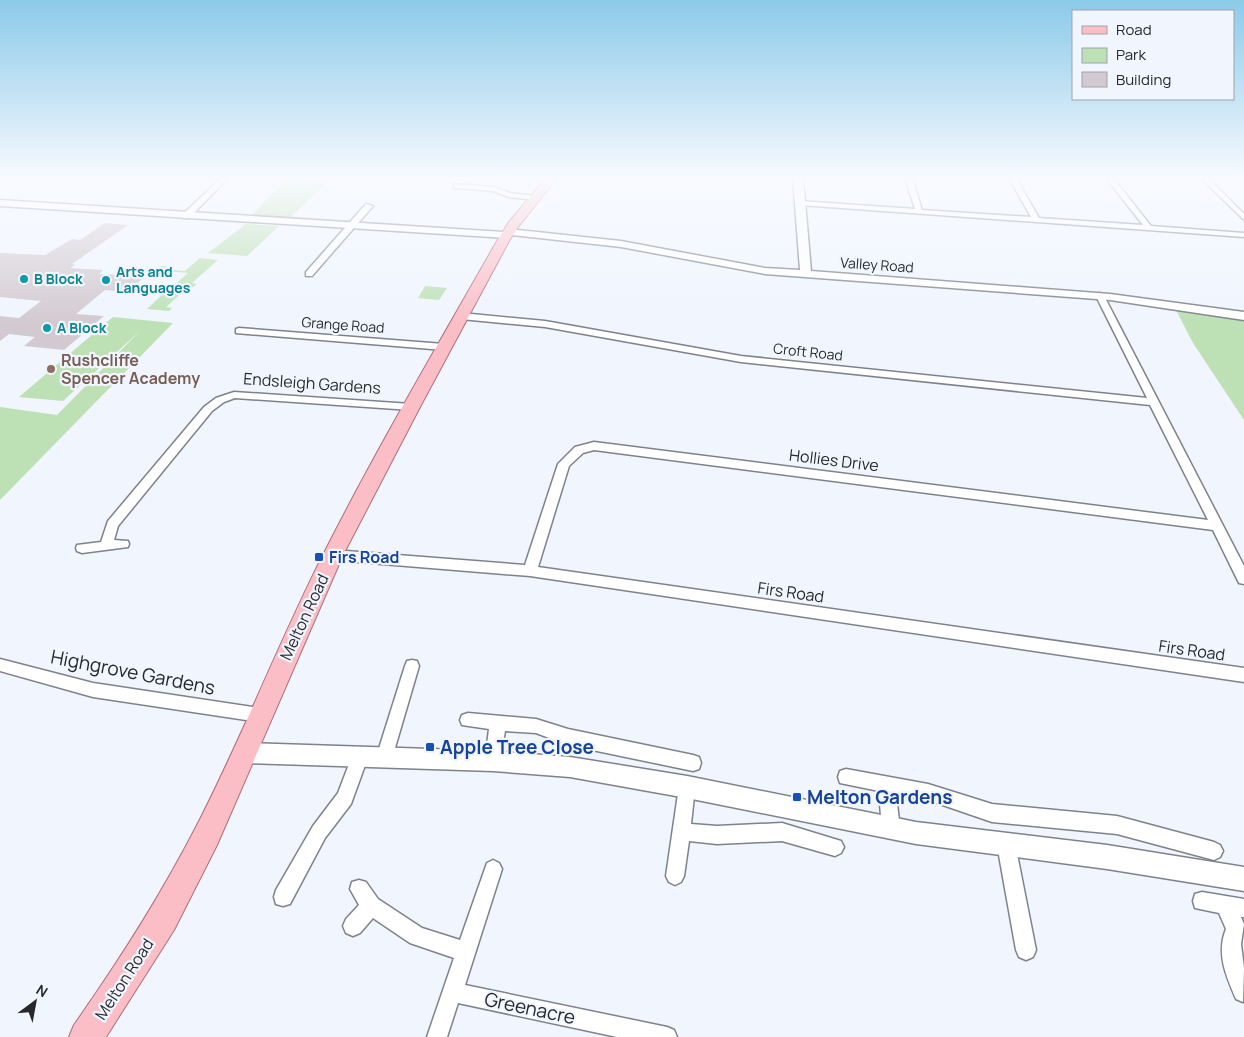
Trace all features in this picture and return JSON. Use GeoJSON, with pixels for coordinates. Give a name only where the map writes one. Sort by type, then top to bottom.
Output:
{"type":"FeatureCollection","features":[{"type":"Feature","properties":{"kind":"main road","name":"Melton Road"},"geometry":{"type":"LineString","coordinates":[[86,1037],[131,971],[163,918],[207,835],[332,555],[461,316],[514,226]]}},
{"type":"Feature","properties":{"kind":"street"},"geometry":{"type":"LineString","coordinates":[[309,274],[350,226]]}},
{"type":"Feature","properties":{"kind":"street","name":"Valley Road"},"geometry":{"type":"LineString","coordinates":[[358,226],[508,234],[621,244],[729,265],[806,274],[1100,296],[1170,304],[1244,316]]}},
{"type":"Feature","properties":{"kind":"street"},"geometry":{"type":"LineString","coordinates":[[802,226],[806,274]]}},
{"type":"Feature","properties":{"kind":"street"},"geometry":{"type":"LineString","coordinates":[[1126,226],[1244,235]]}},
{"type":"Feature","properties":{"kind":"street"},"geometry":{"type":"LineString","coordinates":[[1100,296],[1244,578]]}},
{"type":"Feature","properties":{"kind":"street","name":"Croft Road"},"geometry":{"type":"LineString","coordinates":[[461,316],[544,324],[740,359],[1154,402]]}},
{"type":"Feature","properties":{"kind":"street","name":"Grange Road"},"geometry":{"type":"LineString","coordinates":[[239,331],[444,347]]}},
{"type":"Feature","properties":{"kind":"street","name":"Endsleigh Gardens"},"geometry":{"type":"LineString","coordinates":[[106,546],[112,524],[208,408],[220,400],[234,395],[411,407]]}},
{"type":"Feature","properties":{"kind":"street","name":"Hollies Drive"},"geometry":{"type":"LineString","coordinates":[[530,572],[564,464],[580,450],[594,446],[1217,526]]}},
{"type":"Feature","properties":{"kind":"street"},"geometry":{"type":"LineString","coordinates":[[82,548],[123,544]]}},
{"type":"Feature","properties":{"kind":"street","name":"Firs Road"},"geometry":{"type":"LineString","coordinates":[[332,555],[530,572],[1244,675]]}},
{"type":"Feature","properties":{"kind":"street","name":"Highgrove Gardens"},"geometry":{"type":"LineString","coordinates":[[0,665],[93,690],[260,715]]}},
{"type":"Feature","properties":{"kind":"street"},"geometry":{"type":"LineString","coordinates":[[384,758],[412,666]]}},
{"type":"Feature","properties":{"kind":"street"},"geometry":{"type":"LineString","coordinates":[[468,720],[536,726],[568,737],[693,763]]}},
{"type":"Feature","properties":{"kind":"street"},"geometry":{"type":"LineString","coordinates":[[493,761],[498,724]]}},
{"type":"Feature","properties":{"kind":"street"},"geometry":{"type":"LineString","coordinates":[[244,753],[493,761],[570,767],[687,787],[891,829],[1107,857],[1244,879]]}},
{"type":"Feature","properties":{"kind":"street"},"geometry":{"type":"LineString","coordinates":[[283,897],[319,832],[345,798],[360,757]]}},
{"type":"Feature","properties":{"kind":"street"},"geometry":{"type":"LineString","coordinates":[[846,777],[928,792],[992,814],[1117,825],[1214,851]]}},
{"type":"Feature","properties":{"kind":"street"},"geometry":{"type":"LineString","coordinates":[[887,785],[891,829]]}},
{"type":"Feature","properties":{"kind":"street"},"geometry":{"type":"LineString","coordinates":[[675,876],[687,787]]}},
{"type":"Feature","properties":{"kind":"street"},"geometry":{"type":"LineString","coordinates":[[681,832],[718,835],[782,832],[835,847]]}},
{"type":"Feature","properties":{"kind":"street"},"geometry":{"type":"LineString","coordinates":[[1006,844],[1026,950]]}},
{"type":"Feature","properties":{"kind":"street"},"geometry":{"type":"LineString","coordinates":[[437,1037],[493,869]]}},
{"type":"Feature","properties":{"kind":"street"},"geometry":{"type":"LineString","coordinates":[[359,889],[371,906],[417,936],[465,952]]}},
{"type":"Feature","properties":{"kind":"street"},"geometry":{"type":"LineString","coordinates":[[1202,901],[1244,908]]}},
{"type":"Feature","properties":{"kind":"street"},"geometry":{"type":"LineString","coordinates":[[1224,904],[1236,928],[1230,939],[1229,951],[1243,992]]}},
{"type":"Feature","properties":{"kind":"street"},"geometry":{"type":"LineString","coordinates":[[353,926],[371,906]]}},
{"type":"Feature","properties":{"kind":"street","name":"Greenacre"},"geometry":{"type":"LineString","coordinates":[[452,992],[667,1037]]}},
{"type":"Feature","properties":{"kind":"green space"},"geometry":{"type":"Polygon","coordinates":[[[243,226],[279,226],[247,256],[208,253],[243,226]]]}},
{"type":"Feature","properties":{"kind":"green space"},"geometry":{"type":"Polygon","coordinates":[[[200,258],[218,260],[192,283],[197,284],[193,287],[188,287],[166,307],[172,308],[169,311],[147,309],[163,294],[143,292],[165,293],[188,273],[166,271],[162,274],[156,274],[161,266],[166,266],[164,269],[185,271],[200,258]]]}},
{"type":"Feature","properties":{"kind":"green space"},"geometry":{"type":"Polygon","coordinates":[[[425,286],[447,288],[439,300],[418,298],[425,286]]]}},
{"type":"Feature","properties":{"kind":"green space"},"geometry":{"type":"Polygon","coordinates":[[[1176,310],[1244,320],[1244,420],[1193,343],[1176,310]]]}},
{"type":"Feature","properties":{"kind":"green space"},"geometry":{"type":"Polygon","coordinates":[[[113,317],[173,323],[0,500],[0,407],[57,415],[140,331],[63,401],[19,397],[113,317]]]}},
{"type":"Feature","properties":{"kind":"building"},"geometry":{"type":"Polygon","coordinates":[[[100,226],[126,226],[72,264],[75,265],[70,268],[103,270],[99,274],[146,276],[127,292],[105,290],[76,314],[104,316],[64,350],[24,346],[35,337],[9,334],[0,341],[0,316],[19,318],[41,301],[0,297],[0,253],[45,255],[72,239],[80,240],[100,226]]]}},
{"type":"Feature","properties":{"kind":"place","name":"B Block"},"geometry":{"type":"Point","coordinates":[24,279]}},
{"type":"Feature","properties":{"kind":"place","name":"Arts and Languages"},"geometry":{"type":"Point","coordinates":[106,280]}},
{"type":"Feature","properties":{"kind":"place","name":"A Block"},"geometry":{"type":"Point","coordinates":[47,328]}},
{"type":"Feature","properties":{"kind":"place","name":"Rushcliffe Spencer Academy"},"geometry":{"type":"Point","coordinates":[51,369]}},
{"type":"Feature","properties":{"kind":"place","name":"Firs Road"},"geometry":{"type":"Point","coordinates":[319,557]}},
{"type":"Feature","properties":{"kind":"place","name":"Apple Tree Close"},"geometry":{"type":"Point","coordinates":[430,747]}},
{"type":"Feature","properties":{"kind":"place","name":"Melton Gardens"},"geometry":{"type":"Point","coordinates":[797,797]}}]}
